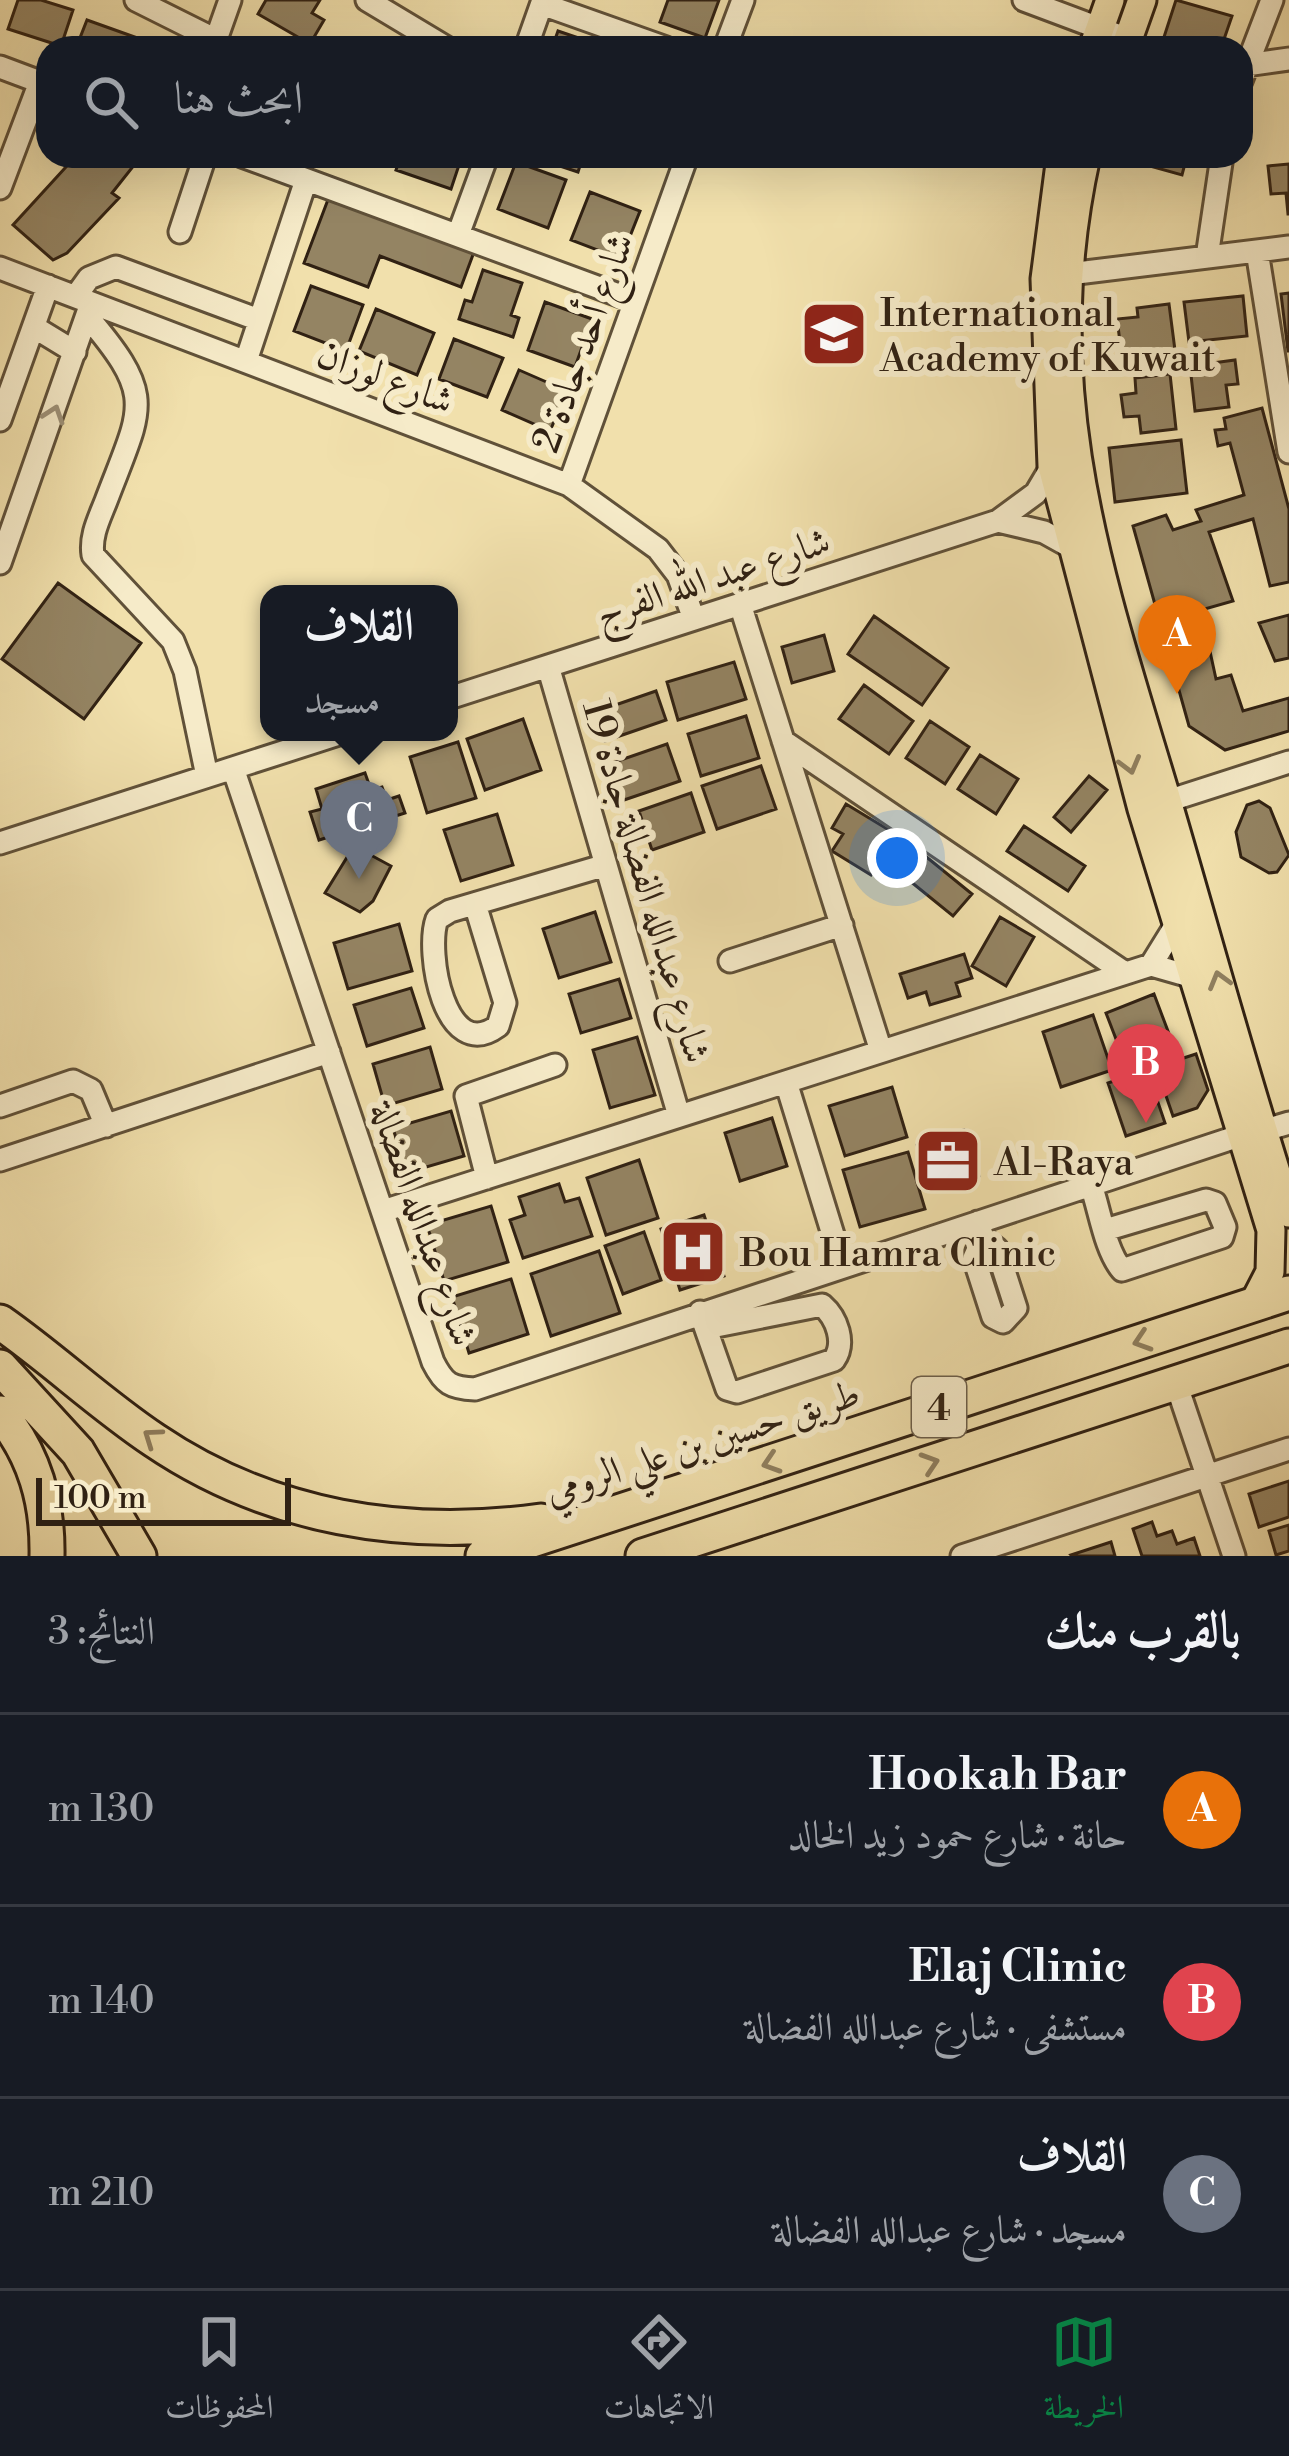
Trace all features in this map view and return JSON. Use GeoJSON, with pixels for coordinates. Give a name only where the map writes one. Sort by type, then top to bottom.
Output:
{"type":"FeatureCollection","features":[{"type":"Feature","properties":{"kind":"highway","name":"طريق حسين بن علي الرومي"},"geometry":{"type":"LineString","coordinates":[[483,1556],[1289,1293]]}},
{"type":"Feature","properties":{"kind":"highway"},"geometry":{"type":"LineString","coordinates":[[0,1322],[153,1440],[266,1498],[372,1525],[431,1528],[502,1526],[626,1510]]}},
{"type":"Feature","properties":{"kind":"highway","name":"4"},"geometry":{"type":"LineString","coordinates":[[649,1554],[1289,1346]]}},
{"type":"Feature","properties":{"kind":"highway"},"geometry":{"type":"LineString","coordinates":[[0,1367],[53,1420],[97,1479],[139,1556]]}},
{"type":"Feature","properties":{"kind":"highway"},"geometry":{"type":"LineString","coordinates":[[0,1413],[35,1468],[44,1503],[47,1556]]}},
{"type":"Feature","properties":{"kind":"main road"},"geometry":{"type":"LineString","coordinates":[[1097,36],[1110,0]]}},
{"type":"Feature","properties":{"kind":"main road"},"geometry":{"type":"LineString","coordinates":[[1129,36],[1142,0]]}},
{"type":"Feature","properties":{"kind":"main road"},"geometry":{"type":"LineString","coordinates":[[1059,168],[1045,279],[1052,466],[1071,548],[1289,1213]]}},
{"type":"Feature","properties":{"kind":"main road"},"geometry":{"type":"LineString","coordinates":[[1084,168],[1069,274],[1065,349],[1076,473],[1155,805],[1177,923],[1193,976],[1265,1130],[1273,1244],[1270,1272],[1253,1305]]}},
{"type":"Feature","properties":{"kind":"street"},"geometry":{"type":"LineString","coordinates":[[136,0],[200,36]]}},
{"type":"Feature","properties":{"kind":"street"},"geometry":{"type":"LineString","coordinates":[[217,36],[230,0]]}},
{"type":"Feature","properties":{"kind":"street"},"geometry":{"type":"LineString","coordinates":[[367,0],[427,36]]}},
{"type":"Feature","properties":{"kind":"street"},"geometry":{"type":"LineString","coordinates":[[729,36],[742,0]]}},
{"type":"Feature","properties":{"kind":"street"},"geometry":{"type":"LineString","coordinates":[[1024,0],[1092,36]]}},
{"type":"Feature","properties":{"kind":"street"},"geometry":{"type":"LineString","coordinates":[[1253,48],[1272,0]]}},
{"type":"Feature","properties":{"kind":"street"},"geometry":{"type":"LineString","coordinates":[[530,36],[542,2],[634,36]]}},
{"type":"Feature","properties":{"kind":"street"},"geometry":{"type":"LineString","coordinates":[[1253,70],[1289,59]]}},
{"type":"Feature","properties":{"kind":"street"},"geometry":{"type":"LineString","coordinates":[[0,67],[36,81]]}},
{"type":"Feature","properties":{"kind":"street"},"geometry":{"type":"LineString","coordinates":[[0,188],[36,103]]}},
{"type":"Feature","properties":{"kind":"street"},"geometry":{"type":"LineString","coordinates":[[180,232],[202,168]]}},
{"type":"Feature","properties":{"kind":"street"},"geometry":{"type":"LineString","coordinates":[[274,168],[635,301]]}},
{"type":"Feature","properties":{"kind":"street"},"geometry":{"type":"LineString","coordinates":[[458,236],[483,168]]}},
{"type":"Feature","properties":{"kind":"street","name":"شارع أحد جادة 2"},"geometry":{"type":"LineString","coordinates":[[569,484],[683,168]]}},
{"type":"Feature","properties":{"kind":"street"},"geometry":{"type":"LineString","coordinates":[[1207,257],[1220,168]]}},
{"type":"Feature","properties":{"kind":"street"},"geometry":{"type":"LineString","coordinates":[[246,361],[306,180]]}},
{"type":"Feature","properties":{"kind":"street"},"geometry":{"type":"LineString","coordinates":[[1069,274],[1289,247]]}},
{"type":"Feature","properties":{"kind":"street"},"geometry":{"type":"LineString","coordinates":[[1257,251],[1283,384],[1289,452]]}},
{"type":"Feature","properties":{"kind":"street"},"geometry":{"type":"LineString","coordinates":[[0,563],[75,352],[89,278],[116,266],[260,320]]}},
{"type":"Feature","properties":{"kind":"street","name":"شارع لوزان"},"geometry":{"type":"LineString","coordinates":[[0,268],[85,305],[569,484],[658,549],[678,575],[694,619]]}},
{"type":"Feature","properties":{"kind":"street"},"geometry":{"type":"LineString","coordinates":[[0,420],[48,286]]}},
{"type":"Feature","properties":{"kind":"street"},"geometry":{"type":"LineString","coordinates":[[85,305],[131,372],[138,407],[94,533],[93,555],[173,641],[207,776]]}},
{"type":"Feature","properties":{"kind":"street"},"geometry":{"type":"LineString","coordinates":[[34,327],[75,352]]}},
{"type":"Feature","properties":{"kind":"street","name":"شارع عبد الله الفرج"},"geometry":{"type":"LineString","coordinates":[[458,695],[998,521],[1036,493],[1052,466]]}},
{"type":"Feature","properties":{"kind":"street"},"geometry":{"type":"LineString","coordinates":[[998,521],[1044,532],[1071,548]]}},
{"type":"Feature","properties":{"kind":"street"},"geometry":{"type":"LineString","coordinates":[[740,604],[881,1051]]}},
{"type":"Feature","properties":{"kind":"street","name":"شارع عبدالله الفضالة جادة 19"},"geometry":{"type":"LineString","coordinates":[[548,666],[679,1116]]}},
{"type":"Feature","properties":{"kind":"street"},"geometry":{"type":"LineString","coordinates":[[0,844],[317,741]]}},
{"type":"Feature","properties":{"kind":"street"},"geometry":{"type":"LineString","coordinates":[[783,741],[1125,973]]}},
{"type":"Feature","properties":{"kind":"street"},"geometry":{"type":"LineString","coordinates":[[1155,805],[1289,762]]}},
{"type":"Feature","properties":{"kind":"street","name":"شارع عبدالله الفضالة"},"geometry":{"type":"LineString","coordinates":[[233,768],[433,1362],[443,1382],[454,1388],[475,1389],[703,1320],[842,1264],[980,1230],[1091,1185],[1265,1130]]}},
{"type":"Feature","properties":{"kind":"street"},"geometry":{"type":"LineString","coordinates":[[475,904],[505,1003],[498,1026],[475,1036],[462,1034],[453,1023],[431,933],[437,919],[475,904],[606,865]]}},
{"type":"Feature","properties":{"kind":"street"},"geometry":{"type":"LineString","coordinates":[[1151,965],[1177,923]]}},
{"type":"Feature","properties":{"kind":"street"},"geometry":{"type":"LineString","coordinates":[[730,962],[842,925]]}},
{"type":"Feature","properties":{"kind":"street"},"geometry":{"type":"LineString","coordinates":[[382,1211],[1151,965],[1193,976]]}},
{"type":"Feature","properties":{"kind":"street"},"geometry":{"type":"LineString","coordinates":[[0,1160],[328,1052]]}},
{"type":"Feature","properties":{"kind":"street"},"geometry":{"type":"LineString","coordinates":[[487,1178],[466,1096],[555,1065]]}},
{"type":"Feature","properties":{"kind":"street"},"geometry":{"type":"LineString","coordinates":[[0,1106],[73,1081],[91,1090],[106,1126]]}},
{"type":"Feature","properties":{"kind":"street"},"geometry":{"type":"LineString","coordinates":[[786,1082],[842,1264]]}},
{"type":"Feature","properties":{"kind":"street"},"geometry":{"type":"LineString","coordinates":[[1091,1185],[1105,1230],[1117,1265],[1129,1270],[1222,1237],[1226,1227],[1215,1203],[1206,1200],[1105,1230]]}},
{"type":"Feature","properties":{"kind":"street"},"geometry":{"type":"LineString","coordinates":[[822,1306],[838,1330],[840,1349],[833,1360],[737,1392],[727,1389],[703,1320],[822,1306]]}},
{"type":"Feature","properties":{"kind":"street"},"geometry":{"type":"LineString","coordinates":[[1176,1383],[1234,1556]]}},
{"type":"Feature","properties":{"kind":"street"},"geometry":{"type":"LineString","coordinates":[[962,1556],[1289,1449]]}},
{"type":"Feature","properties":{"kind":"building"},"geometry":{"type":"Polygon","coordinates":[[[18,0],[41,0],[73,10],[64,36],[36,38],[8,29],[18,0]]]}},
{"type":"Feature","properties":{"kind":"building"},"geometry":{"type":"Polygon","coordinates":[[[266,0],[320,0],[312,13],[324,20],[315,36],[296,36],[258,14],[266,0]]]}},
{"type":"Feature","properties":{"kind":"building"},"geometry":{"type":"Polygon","coordinates":[[[668,0],[719,0],[706,36],[660,22],[668,0]]]}},
{"type":"Feature","properties":{"kind":"building"},"geometry":{"type":"Polygon","coordinates":[[[1176,0],[1232,16],[1225,36],[1164,36],[1176,0]]]}},
{"type":"Feature","properties":{"kind":"building"},"geometry":{"type":"Polygon","coordinates":[[[87,20],[132,36],[81,36],[87,20]]]}},
{"type":"Feature","properties":{"kind":"building"},"geometry":{"type":"Polygon","coordinates":[[[1289,164],[1288,214],[1286,193],[1271,194],[1268,166],[1289,164]]]}},
{"type":"Feature","properties":{"kind":"building"},"geometry":{"type":"Polygon","coordinates":[[[65,168],[132,168],[112,193],[119,198],[67,253],[53,260],[13,225],[65,168]]]}},
{"type":"Feature","properties":{"kind":"building"},"geometry":{"type":"Polygon","coordinates":[[[397,168],[458,168],[451,189],[397,168]]]}},
{"type":"Feature","properties":{"kind":"building"},"geometry":{"type":"Polygon","coordinates":[[[514,168],[533,168],[566,180],[548,228],[498,209],[514,168]]]}},
{"type":"Feature","properties":{"kind":"building"},"geometry":{"type":"Polygon","coordinates":[[[1157,168],[1184,168],[1182,175],[1157,168]]]}},
{"type":"Feature","properties":{"kind":"building"},"geometry":{"type":"Polygon","coordinates":[[[590,192],[640,211],[621,259],[571,240],[590,192]]]}},
{"type":"Feature","properties":{"kind":"building"},"geometry":{"type":"Polygon","coordinates":[[[329,197],[474,252],[461,287],[380,256],[368,287],[304,263],[329,197]]]}},
{"type":"Feature","properties":{"kind":"building"},"geometry":{"type":"Polygon","coordinates":[[[483,270],[522,283],[511,315],[519,318],[513,337],[459,319],[465,300],[472,302],[483,270]]]}},
{"type":"Feature","properties":{"kind":"building"},"geometry":{"type":"Polygon","coordinates":[[[311,286],[363,305],[346,351],[294,331],[311,286]]]}},
{"type":"Feature","properties":{"kind":"building"},"geometry":{"type":"Polygon","coordinates":[[[1289,293],[1289,351],[1288,351],[1281,294],[1289,293]]]}},
{"type":"Feature","properties":{"kind":"building"},"geometry":{"type":"Polygon","coordinates":[[[1243,296],[1247,336],[1189,342],[1184,302],[1243,296]]]}},
{"type":"Feature","properties":{"kind":"building"},"geometry":{"type":"Polygon","coordinates":[[[545,302],[592,319],[575,367],[528,350],[545,302]]]}},
{"type":"Feature","properties":{"kind":"building"},"geometry":{"type":"Polygon","coordinates":[[[1169,304],[1176,358],[1143,362],[1142,354],[1122,357],[1117,319],[1138,317],[1137,308],[1169,304]]]}},
{"type":"Feature","properties":{"kind":"building"},"geometry":{"type":"Polygon","coordinates":[[[376,309],[434,333],[417,375],[359,351],[376,309]]]}},
{"type":"Feature","properties":{"kind":"building"},"geometry":{"type":"Polygon","coordinates":[[[454,339],[503,358],[487,397],[439,379],[454,339]]]}},
{"type":"Feature","properties":{"kind":"building"},"geometry":{"type":"Polygon","coordinates":[[[1235,360],[1238,384],[1226,385],[1229,407],[1195,411],[1190,366],[1235,360]]]}},
{"type":"Feature","properties":{"kind":"building"},"geometry":{"type":"Polygon","coordinates":[[[519,370],[567,391],[550,431],[502,410],[519,370]]]}},
{"type":"Feature","properties":{"kind":"building"},"geometry":{"type":"Polygon","coordinates":[[[1170,374],[1176,429],[1141,433],[1139,416],[1124,417],[1121,395],[1136,393],[1135,378],[1170,374]]]}},
{"type":"Feature","properties":{"kind":"building"},"geometry":{"type":"Polygon","coordinates":[[[1262,408],[1289,509],[1289,582],[1270,586],[1253,519],[1209,532],[1233,601],[1201,610],[1216,679],[1231,675],[1243,711],[1289,698],[1289,731],[1225,750],[1189,726],[1133,526],[1166,515],[1173,530],[1201,521],[1196,510],[1244,495],[1230,443],[1218,446],[1215,430],[1226,429],[1224,418],[1262,408]]]}},
{"type":"Feature","properties":{"kind":"building"},"geometry":{"type":"Polygon","coordinates":[[[1181,440],[1187,493],[1115,502],[1109,448],[1181,440]]]}},
{"type":"Feature","properties":{"kind":"building"},"geometry":{"type":"Polygon","coordinates":[[[58,583],[141,643],[84,719],[2,659],[58,583]]]}},
{"type":"Feature","properties":{"kind":"building"},"geometry":{"type":"Polygon","coordinates":[[[1289,615],[1289,658],[1275,661],[1259,623],[1289,615]]]}},
{"type":"Feature","properties":{"kind":"building"},"geometry":{"type":"Polygon","coordinates":[[[874,616],[948,668],[922,705],[848,654],[874,616]]]}},
{"type":"Feature","properties":{"kind":"building"},"geometry":{"type":"Polygon","coordinates":[[[824,635],[834,671],[792,683],[782,647],[824,635]]]}},
{"type":"Feature","properties":{"kind":"building"},"geometry":{"type":"Polygon","coordinates":[[[734,662],[746,699],[678,720],[667,682],[734,662]]]}},
{"type":"Feature","properties":{"kind":"building"},"geometry":{"type":"Polygon","coordinates":[[[864,685],[913,721],[889,754],[839,719],[864,685]]]}},
{"type":"Feature","properties":{"kind":"building"},"geometry":{"type":"Polygon","coordinates":[[[656,691],[666,720],[605,741],[595,712],[656,691]]]}},
{"type":"Feature","properties":{"kind":"building"},"geometry":{"type":"Polygon","coordinates":[[[746,716],[759,758],[701,776],[688,734],[746,716]]]}},
{"type":"Feature","properties":{"kind":"building"},"geometry":{"type":"Polygon","coordinates":[[[523,719],[541,770],[485,790],[467,739],[523,719]]]}},
{"type":"Feature","properties":{"kind":"building"},"geometry":{"type":"Polygon","coordinates":[[[930,721],[969,747],[945,784],[906,758],[930,721]]]}},
{"type":"Feature","properties":{"kind":"building"},"geometry":{"type":"Polygon","coordinates":[[[458,742],[476,798],[427,813],[410,757],[458,742]]]}},
{"type":"Feature","properties":{"kind":"building"},"geometry":{"type":"Polygon","coordinates":[[[667,744],[680,781],[624,800],[612,763],[667,744]]]}},
{"type":"Feature","properties":{"kind":"building"},"geometry":{"type":"Polygon","coordinates":[[[980,755],[1018,779],[996,814],[958,789],[980,755]]]}},
{"type":"Feature","properties":{"kind":"building"},"geometry":{"type":"Polygon","coordinates":[[[761,766],[776,809],[717,829],[702,786],[761,766]]]}},
{"type":"Feature","properties":{"kind":"building"},"geometry":{"type":"Polygon","coordinates":[[[365,773],[371,790],[382,787],[387,800],[399,796],[405,813],[319,840],[310,812],[322,809],[316,789],[365,773]]]}},
{"type":"Feature","properties":{"kind":"building"},"geometry":{"type":"Polygon","coordinates":[[[1089,776],[1107,790],[1071,832],[1054,817],[1089,776]]]}},
{"type":"Feature","properties":{"kind":"building"},"geometry":{"type":"Polygon","coordinates":[[[691,793],[704,832],[652,850],[639,811],[691,793]]]}},
{"type":"Feature","properties":{"kind":"building"},"geometry":{"type":"Polygon","coordinates":[[[1259,801],[1270,808],[1289,855],[1277,872],[1269,873],[1241,857],[1236,832],[1247,805],[1259,801]]]}},
{"type":"Feature","properties":{"kind":"building"},"geometry":{"type":"Polygon","coordinates":[[[846,804],[912,844],[900,863],[885,854],[871,875],[832,851],[843,834],[832,828],[846,804]]]}},
{"type":"Feature","properties":{"kind":"building"},"geometry":{"type":"Polygon","coordinates":[[[497,814],[513,865],[461,881],[444,830],[497,814]]]}},
{"type":"Feature","properties":{"kind":"building"},"geometry":{"type":"Polygon","coordinates":[[[1024,826],[1085,866],[1068,891],[1007,851],[1024,826]]]}},
{"type":"Feature","properties":{"kind":"building"},"geometry":{"type":"Polygon","coordinates":[[[354,846],[391,866],[373,901],[360,912],[325,893],[354,846]]]}},
{"type":"Feature","properties":{"kind":"building"},"geometry":{"type":"Polygon","coordinates":[[[924,855],[972,894],[953,916],[905,877],[924,855]]]}},
{"type":"Feature","properties":{"kind":"building"},"geometry":{"type":"Polygon","coordinates":[[[595,912],[611,962],[559,978],[543,929],[595,912]]]}},
{"type":"Feature","properties":{"kind":"building"},"geometry":{"type":"Polygon","coordinates":[[[1000,917],[1034,937],[1006,986],[972,966],[1000,917]]]}},
{"type":"Feature","properties":{"kind":"building"},"geometry":{"type":"Polygon","coordinates":[[[399,924],[412,971],[348,989],[334,943],[399,924]]]}},
{"type":"Feature","properties":{"kind":"building"},"geometry":{"type":"Polygon","coordinates":[[[964,954],[972,978],[956,983],[960,996],[930,1005],[926,992],[908,998],[900,974],[964,954]]]}},
{"type":"Feature","properties":{"kind":"building"},"geometry":{"type":"Polygon","coordinates":[[[619,979],[631,1018],[581,1033],[569,994],[619,979]]]}},
{"type":"Feature","properties":{"kind":"building"},"geometry":{"type":"Polygon","coordinates":[[[411,988],[424,1028],[367,1046],[354,1005],[411,988]]]}},
{"type":"Feature","properties":{"kind":"building"},"geometry":{"type":"Polygon","coordinates":[[[1154,994],[1174,1047],[1126,1065],[1106,1013],[1154,994]]]}},
{"type":"Feature","properties":{"kind":"building"},"geometry":{"type":"Polygon","coordinates":[[[1093,1015],[1112,1070],[1061,1087],[1043,1032],[1093,1015]]]}},
{"type":"Feature","properties":{"kind":"building"},"geometry":{"type":"Polygon","coordinates":[[[637,1037],[655,1095],[610,1108],[593,1050],[637,1037]]]}},
{"type":"Feature","properties":{"kind":"building"},"geometry":{"type":"Polygon","coordinates":[[[430,1047],[442,1089],[385,1106],[373,1064],[430,1047]]]}},
{"type":"Feature","properties":{"kind":"building"},"geometry":{"type":"Polygon","coordinates":[[[1196,1054],[1208,1090],[1197,1108],[1173,1116],[1156,1067],[1196,1054]]]}},
{"type":"Feature","properties":{"kind":"building"},"geometry":{"type":"Polygon","coordinates":[[[1147,1070],[1165,1123],[1126,1136],[1108,1083],[1147,1070]]]}},
{"type":"Feature","properties":{"kind":"building"},"geometry":{"type":"Polygon","coordinates":[[[892,1087],[907,1137],[845,1156],[829,1106],[892,1087]]]}},
{"type":"Feature","properties":{"kind":"building"},"geometry":{"type":"Polygon","coordinates":[[[451,1111],[464,1156],[406,1173],[393,1128],[451,1111]]]}},
{"type":"Feature","properties":{"kind":"building"},"geometry":{"type":"Polygon","coordinates":[[[772,1118],[787,1166],[740,1181],[725,1133],[772,1118]]]}},
{"type":"Feature","properties":{"kind":"building","name":"Al-Raya"},"geometry":{"type":"Polygon","coordinates":[[[964,1130],[979,1176],[931,1191],[917,1145],[964,1130]]]}},
{"type":"Feature","properties":{"kind":"building"},"geometry":{"type":"Polygon","coordinates":[[[908,1152],[925,1209],[860,1227],[843,1170],[908,1152]]]}},
{"type":"Feature","properties":{"kind":"building"},"geometry":{"type":"Polygon","coordinates":[[[639,1160],[658,1218],[606,1235],[587,1178],[639,1160]]]}},
{"type":"Feature","properties":{"kind":"building"},"geometry":{"type":"Polygon","coordinates":[[[559,1184],[565,1202],[579,1198],[592,1236],[523,1258],[510,1220],[525,1215],[519,1197],[559,1184]]]}},
{"type":"Feature","properties":{"kind":"building"},"geometry":{"type":"Polygon","coordinates":[[[491,1206],[508,1262],[444,1281],[427,1225],[491,1206]]]}},
{"type":"Feature","properties":{"kind":"building","name":"Bou Hamra Clinic"},"geometry":{"type":"Polygon","coordinates":[[[704,1215],[724,1276],[680,1290],[661,1229],[704,1215]]]}},
{"type":"Feature","properties":{"kind":"building"},"geometry":{"type":"Polygon","coordinates":[[[644,1232],[661,1280],[623,1294],[605,1246],[644,1232]]]}},
{"type":"Feature","properties":{"kind":"building"},"geometry":{"type":"Polygon","coordinates":[[[599,1251],[620,1313],[551,1336],[531,1274],[599,1251]]]}},
{"type":"Feature","properties":{"kind":"building"},"geometry":{"type":"Polygon","coordinates":[[[511,1279],[528,1334],[469,1353],[452,1297],[511,1279]]]}},
{"type":"Feature","properties":{"kind":"building"},"geometry":{"type":"Polygon","coordinates":[[[1289,1481],[1289,1517],[1259,1527],[1249,1494],[1289,1481]]]}},
{"type":"Feature","properties":{"kind":"building"},"geometry":{"type":"Polygon","coordinates":[[[1152,1522],[1157,1536],[1172,1531],[1177,1544],[1194,1538],[1200,1556],[1142,1556],[1133,1529],[1152,1522]]]}},
{"type":"Feature","properties":{"kind":"building"},"geometry":{"type":"Polygon","coordinates":[[[1289,1525],[1289,1551],[1276,1555],[1269,1531],[1289,1525]]]}},
{"type":"Feature","properties":{"kind":"building"},"geometry":{"type":"Polygon","coordinates":[[[1111,1542],[1115,1556],[1071,1555],[1111,1542]]]}},
{"type":"Feature","properties":{"kind":"place","name":"International Academy of Kuwait"},"geometry":{"type":"Point","coordinates":[834,334]}},
{"type":"Feature","properties":{"kind":"place","name":"Hookah Bar"},"geometry":{"type":"Point","coordinates":[1177,694]}},
{"type":"Feature","properties":{"kind":"place","name":"القلاف"},"geometry":{"type":"Point","coordinates":[359,879]}},
{"type":"Feature","properties":{"kind":"place","name":"Elaj Clinic"},"geometry":{"type":"Point","coordinates":[1146,1123]}},
{"type":"Feature","properties":{"kind":"place","name":"Al-Raya"},"geometry":{"type":"Point","coordinates":[948,1161]}},
{"type":"Feature","properties":{"kind":"place","name":"Bou Hamra Clinic"},"geometry":{"type":"Point","coordinates":[693,1252]}}]}
